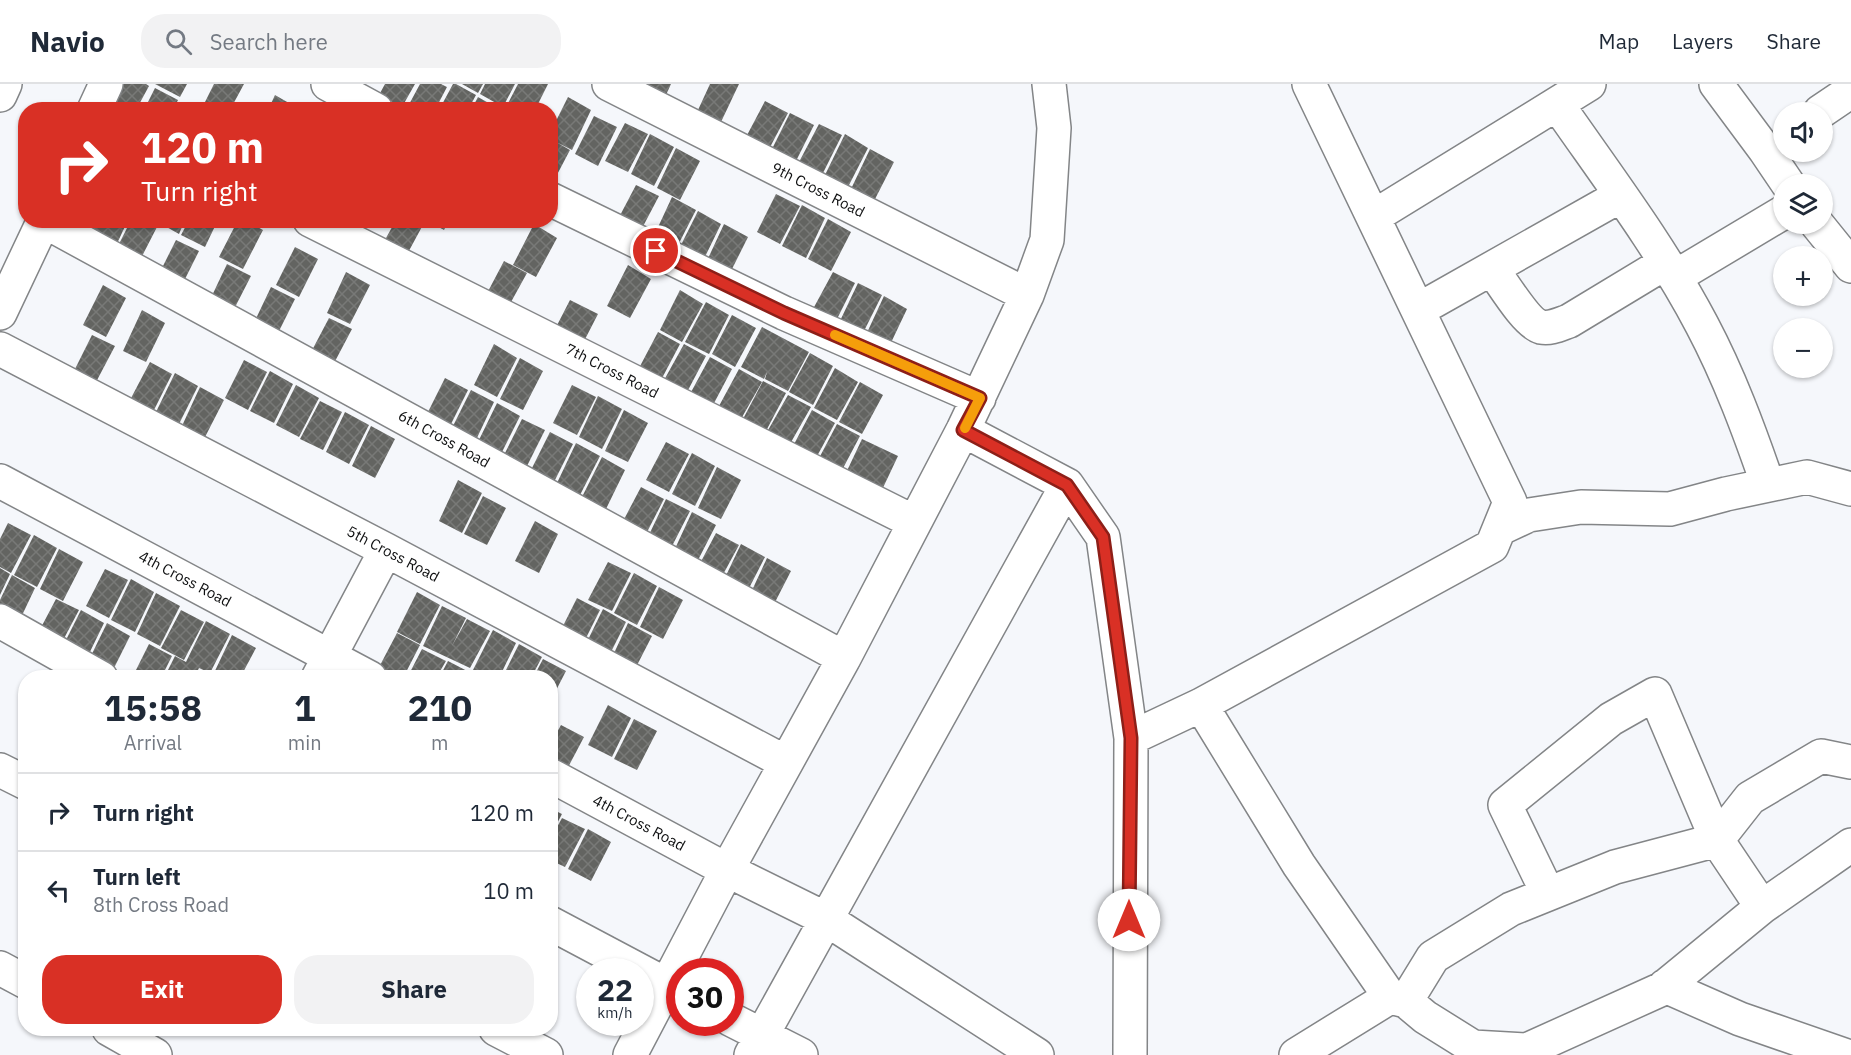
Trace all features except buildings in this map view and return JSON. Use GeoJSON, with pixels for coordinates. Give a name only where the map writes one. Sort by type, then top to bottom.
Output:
{"type":"FeatureCollection","features":[{"type":"Feature","properties":{"kind":"street"},"geometry":{"type":"LineString","coordinates":[[0,95],[5,84]]}},
{"type":"Feature","properties":{"kind":"street"},"geometry":{"type":"LineString","coordinates":[[98,102],[106,84]]}},
{"type":"Feature","properties":{"kind":"street"},"geometry":{"type":"LineString","coordinates":[[328,84],[361,102]]}},
{"type":"Feature","properties":{"kind":"street","name":"9th Cross Road"},"geometry":{"type":"LineString","coordinates":[[609,84],[1027,295]]}},
{"type":"Feature","properties":{"kind":"street"},"geometry":{"type":"LineString","coordinates":[[687,958],[727,870],[844,657],[980,398],[1027,295],[1047,240],[1054,128],[1049,84]]}},
{"type":"Feature","properties":{"kind":"street"},"geometry":{"type":"LineString","coordinates":[[1309,84],[1418,310],[1513,515]]}},
{"type":"Feature","properties":{"kind":"street"},"geometry":{"type":"LineString","coordinates":[[1373,216],[1589,84]]}},
{"type":"Feature","properties":{"kind":"street"},"geometry":{"type":"LineString","coordinates":[[1716,84],[1773,143]]}},
{"type":"Feature","properties":{"kind":"street"},"geometry":{"type":"LineString","coordinates":[[1833,103],[1851,91]]}},
{"type":"Feature","properties":{"kind":"street"},"geometry":{"type":"LineString","coordinates":[[1557,104],[1670,270],[1703,326],[1741,407],[1768,485]]}},
{"type":"Feature","properties":{"kind":"street"},"geometry":{"type":"LineString","coordinates":[[1418,310],[1620,196]]}},
{"type":"Feature","properties":{"kind":"street"},"geometry":{"type":"LineString","coordinates":[[558,203],[784,313],[980,398]]}},
{"type":"Feature","properties":{"kind":"street"},"geometry":{"type":"LineString","coordinates":[[1492,268],[1532,322],[1542,327],[1555,326],[1773,218]]}},
{"type":"Feature","properties":{"kind":"street"},"geometry":{"type":"LineString","coordinates":[[0,313],[41,228]]}},
{"type":"Feature","properties":{"kind":"street","name":"6th Cross Road"},"geometry":{"type":"LineString","coordinates":[[57,228],[844,657]]}},
{"type":"Feature","properties":{"kind":"street","name":"7th Cross Road"},"geometry":{"type":"LineString","coordinates":[[326,228],[914,522]]}},
{"type":"Feature","properties":{"kind":"street"},"geometry":{"type":"LineString","coordinates":[[1824,234],[1851,266]]}},
{"type":"Feature","properties":{"kind":"street","name":"5th Cross Road"},"geometry":{"type":"LineString","coordinates":[[0,349],[386,550],[785,762]]}},
{"type":"Feature","properties":{"kind":"street"},"geometry":{"type":"LineString","coordinates":[[963,430],[1067,485],[1103,537],[1131,738],[1130,1055]]}},
{"type":"Feature","properties":{"kind":"street"},"geometry":{"type":"LineString","coordinates":[[1131,738],[1201,705],[1492,546],[1513,515],[1581,507],[1670,509],[1807,477],[1851,489]]}},
{"type":"Feature","properties":{"kind":"street","name":"4th Cross Road"},"geometry":{"type":"LineString","coordinates":[[0,481],[324,667]]}},
{"type":"Feature","properties":{"kind":"street"},"geometry":{"type":"LineString","coordinates":[[756,1046],[1067,485]]}},
{"type":"Feature","properties":{"kind":"street"},"geometry":{"type":"LineString","coordinates":[[324,667],[386,550]]}},
{"type":"Feature","properties":{"kind":"street"},"geometry":{"type":"LineString","coordinates":[[0,621],[87,670]]}},
{"type":"Feature","properties":{"kind":"street"},"geometry":{"type":"LineString","coordinates":[[1548,894],[1505,805],[1611,719],[1655,694],[1717,840],[1762,907]]}},
{"type":"Feature","properties":{"kind":"street"},"geometry":{"type":"LineString","coordinates":[[1201,705],[1299,865],[1398,999],[1475,1051],[1527,1050],[1665,986],[1762,907],[1851,845]]}},
{"type":"Feature","properties":{"kind":"street"},"geometry":{"type":"LineString","coordinates":[[1296,1055],[1398,999],[1433,957],[1511,909],[1615,867],[1717,840],[1750,798],[1821,756],[1851,762]]}},
{"type":"Feature","properties":{"kind":"street"},"geometry":{"type":"LineString","coordinates":[[0,770],[18,779]]}},
{"type":"Feature","properties":{"kind":"street","name":"4th Cross Road"},"geometry":{"type":"LineString","coordinates":[[558,779],[727,870],[826,919],[1037,1055]]}},
{"type":"Feature","properties":{"kind":"street"},"geometry":{"type":"LineString","coordinates":[[558,927],[666,984]]}},
{"type":"Feature","properties":{"kind":"street"},"geometry":{"type":"LineString","coordinates":[[0,968],[18,978]]}},
{"type":"Feature","properties":{"kind":"street"},"geometry":{"type":"LineString","coordinates":[[1665,986],[1740,1019],[1844,1055]]}},
{"type":"Feature","properties":{"kind":"street"},"geometry":{"type":"LineString","coordinates":[[630,1055],[666,999]]}},
{"type":"Feature","properties":{"kind":"street"},"geometry":{"type":"LineString","coordinates":[[744,1034],[756,1046],[801,1055]]}},
{"type":"Feature","properties":{"kind":"street"},"geometry":{"type":"LineString","coordinates":[[121,1036],[155,1055]]}},
{"type":"Feature","properties":{"kind":"street"},"geometry":{"type":"LineString","coordinates":[[509,1036],[546,1055]]}},
{"type":"Feature","properties":{"kind":"slow traffic"},"geometry":{"type":"LineString","coordinates":[[835,335],[980,398],[965,428]]}},
{"type":"Feature","properties":{"kind":"route"},"geometry":{"type":"LineString","coordinates":[[656,251],[784,313],[980,398],[963,430],[1067,485],[1103,537],[1131,738],[1129,920]]}}]}
